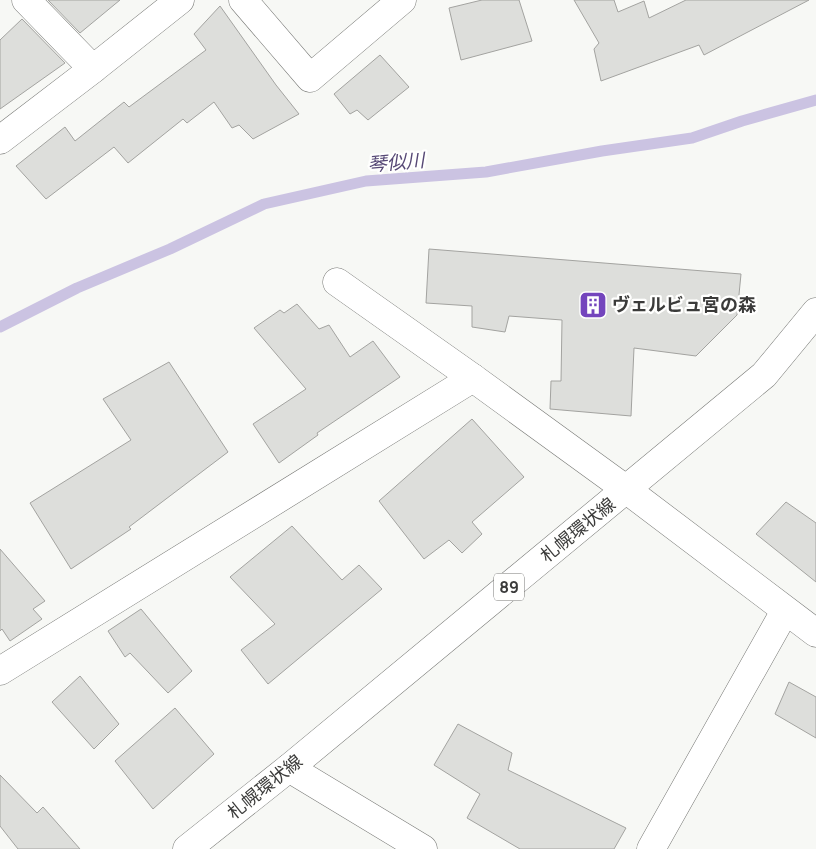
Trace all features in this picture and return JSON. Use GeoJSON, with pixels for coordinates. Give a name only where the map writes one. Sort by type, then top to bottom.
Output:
{"type":"FeatureCollection","features":[{"type":"Feature","properties":{"kind":"street"},"geometry":{"type":"LineString","coordinates":[[26,0],[93,69]]}},
{"type":"Feature","properties":{"kind":"street"},"geometry":{"type":"LineString","coordinates":[[0,140],[180,0]]}},
{"type":"Feature","properties":{"kind":"street"},"geometry":{"type":"LineString","coordinates":[[243,0],[310,78],[402,0]]}},
{"type":"Feature","properties":{"kind":"street"},"geometry":{"type":"LineString","coordinates":[[337,282],[627,490],[816,633]]}},
{"type":"Feature","properties":{"kind":"street","name":"札幌環状線"},"geometry":{"type":"LineString","coordinates":[[187,849],[289,768],[764,375],[816,312]]}},
{"type":"Feature","properties":{"kind":"street"},"geometry":{"type":"LineString","coordinates":[[0,671],[473,378]]}},
{"type":"Feature","properties":{"kind":"street"},"geometry":{"type":"LineString","coordinates":[[651,849],[785,610]]}},
{"type":"Feature","properties":{"kind":"street"},"geometry":{"type":"LineString","coordinates":[[289,768],[422,849]]}},
{"type":"Feature","properties":{"kind":"building"},"geometry":{"type":"Polygon","coordinates":[[[48,0],[120,0],[80,33],[48,0]]]}},
{"type":"Feature","properties":{"kind":"building"},"geometry":{"type":"Polygon","coordinates":[[[482,0],[519,0],[532,41],[461,60],[449,8],[482,0]]]}},
{"type":"Feature","properties":{"kind":"building"},"geometry":{"type":"Polygon","coordinates":[[[574,0],[614,0],[618,12],[644,1],[649,18],[686,0],[809,0],[704,55],[699,45],[601,81],[594,49],[599,43],[574,0]]]}},
{"type":"Feature","properties":{"kind":"building"},"geometry":{"type":"Polygon","coordinates":[[[220,6],[299,114],[253,139],[239,125],[232,128],[214,102],[187,123],[183,119],[128,163],[114,147],[46,199],[16,166],[65,127],[75,141],[124,102],[129,107],[206,50],[194,34],[220,6]]]}},
{"type":"Feature","properties":{"kind":"building"},"geometry":{"type":"Polygon","coordinates":[[[22,19],[65,63],[0,109],[0,40],[22,19]]]}},
{"type":"Feature","properties":{"kind":"building"},"geometry":{"type":"Polygon","coordinates":[[[380,55],[409,87],[368,120],[357,110],[350,114],[334,94],[380,55]]]}},
{"type":"Feature","properties":{"kind":"building","name":"ヴェルビュ宮の森"},"geometry":{"type":"Polygon","coordinates":[[[429,249],[741,274],[737,315],[696,356],[634,348],[631,416],[550,409],[551,381],[561,381],[562,320],[509,316],[505,332],[472,327],[472,306],[426,303],[429,249]]]}},
{"type":"Feature","properties":{"kind":"building"},"geometry":{"type":"Polygon","coordinates":[[[297,304],[319,329],[329,325],[350,357],[373,341],[400,377],[317,433],[318,435],[279,463],[253,424],[306,389],[254,328],[280,310],[284,313],[297,304]]]}},
{"type":"Feature","properties":{"kind":"building"},"geometry":{"type":"Polygon","coordinates":[[[169,362],[228,452],[129,527],[131,529],[71,569],[30,503],[131,440],[103,399],[169,362]]]}},
{"type":"Feature","properties":{"kind":"building"},"geometry":{"type":"Polygon","coordinates":[[[472,419],[524,477],[472,522],[482,534],[462,553],[449,540],[424,559],[379,501],[472,419]]]}},
{"type":"Feature","properties":{"kind":"building"},"geometry":{"type":"Polygon","coordinates":[[[786,502],[816,523],[816,582],[756,534],[786,502]]]}},
{"type":"Feature","properties":{"kind":"building"},"geometry":{"type":"Polygon","coordinates":[[[292,526],[342,580],[359,565],[382,589],[268,684],[241,650],[275,624],[230,577],[292,526]]]}},
{"type":"Feature","properties":{"kind":"building"},"geometry":{"type":"Polygon","coordinates":[[[0,549],[45,601],[33,609],[42,619],[10,641],[2,629],[0,631],[0,549]]]}},
{"type":"Feature","properties":{"kind":"building"},"geometry":{"type":"Polygon","coordinates":[[[141,609],[192,671],[168,693],[130,653],[125,657],[108,631],[141,609]]]}},
{"type":"Feature","properties":{"kind":"building"},"geometry":{"type":"Polygon","coordinates":[[[80,676],[119,724],[94,749],[52,702],[80,676]]]}},
{"type":"Feature","properties":{"kind":"building"},"geometry":{"type":"Polygon","coordinates":[[[789,682],[816,697],[816,738],[775,714],[789,682]]]}},
{"type":"Feature","properties":{"kind":"building"},"geometry":{"type":"Polygon","coordinates":[[[175,708],[214,754],[153,809],[115,761],[175,708]]]}},
{"type":"Feature","properties":{"kind":"building"},"geometry":{"type":"Polygon","coordinates":[[[458,724],[512,753],[508,770],[626,828],[614,849],[520,849],[467,818],[480,794],[434,765],[458,724]]]}},
{"type":"Feature","properties":{"kind":"building"},"geometry":{"type":"Polygon","coordinates":[[[0,775],[37,813],[43,807],[80,849],[18,849],[0,826],[0,775]]]}},
{"type":"Feature","properties":{"kind":"waterway","name":"琴似川"},"geometry":{"type":"LineString","coordinates":[[0,327],[77,288],[170,249],[264,204],[366,181],[486,172],[602,151],[692,138],[742,121],[816,100]]}},
{"type":"Feature","properties":{"kind":"place","name":"ヴェルビュ宮の森"},"geometry":{"type":"Point","coordinates":[593,305]}}]}
